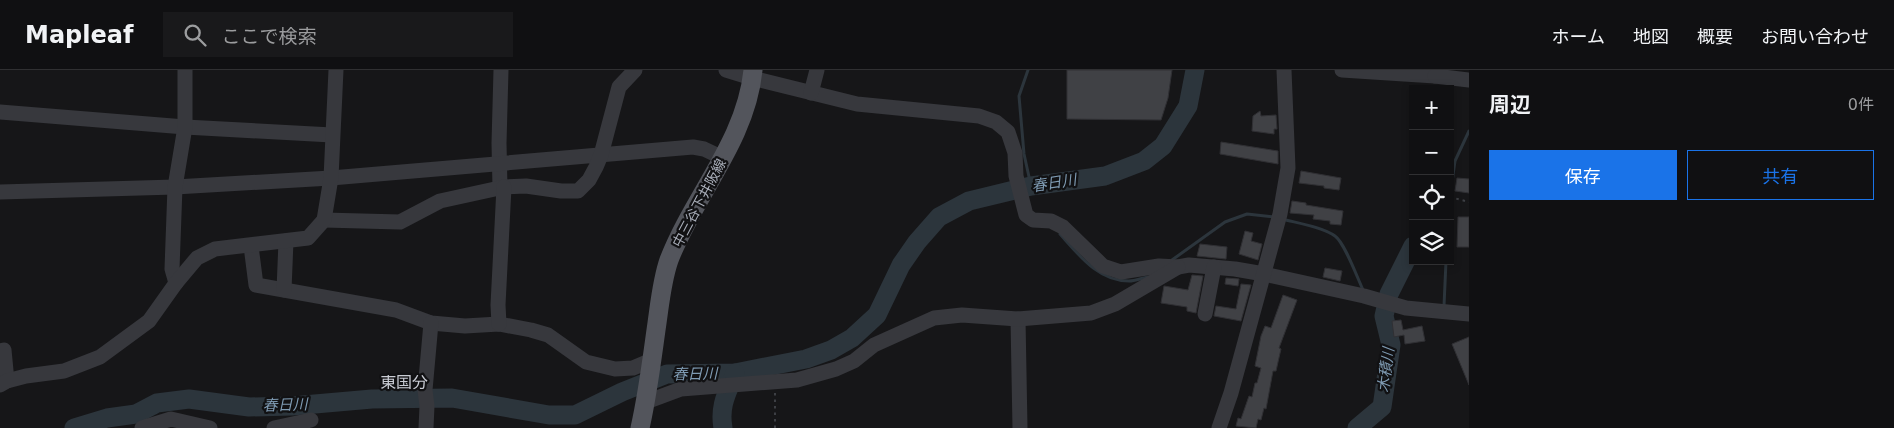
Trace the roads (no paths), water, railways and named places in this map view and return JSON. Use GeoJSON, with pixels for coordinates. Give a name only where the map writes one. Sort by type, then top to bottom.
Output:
{"type":"FeatureCollection","features":[{"type":"Feature","properties":{"kind":"main road","name":"中三谷下井阪線"},"geometry":{"type":"LineString","coordinates":[[640,428],[647,398],[662,285],[669,262],[683,227],[724,158],[741,116],[753,74]]}},
{"type":"Feature","properties":{"kind":"street"},"geometry":{"type":"LineString","coordinates":[[176,283],[172,269],[175,187],[184,127],[184,70]]}},
{"type":"Feature","properties":{"kind":"street"},"geometry":{"type":"LineString","coordinates":[[0,351],[4,350],[4,383],[26,376],[64,371],[100,357],[149,321],[176,283],[197,258],[215,249],[308,238],[324,220],[330,178],[336,70]]}},
{"type":"Feature","properties":{"kind":"street"},"geometry":{"type":"LineString","coordinates":[[499,324],[502,187],[499,143],[501,70]]}},
{"type":"Feature","properties":{"kind":"street"},"geometry":{"type":"LineString","coordinates":[[324,220],[400,222],[440,202],[502,187],[526,186],[561,191],[578,190],[588,180],[601,155],[619,87],[634,70]]}},
{"type":"Feature","properties":{"kind":"street"},"geometry":{"type":"LineString","coordinates":[[726,70],[753,74],[811,93],[857,104],[979,116],[996,122],[1008,132],[1015,153],[1016,176],[1026,215],[1033,220],[1051,222],[1063,227],[1103,266],[1121,272],[1159,266],[1178,267],[1189,265],[1214,267],[1264,274],[1364,296],[1406,308],[1469,314]]}},
{"type":"Feature","properties":{"kind":"street"},"geometry":{"type":"LineString","coordinates":[[811,93],[817,70]]}},
{"type":"Feature","properties":{"kind":"street"},"geometry":{"type":"LineString","coordinates":[[1219,428],[1231,393],[1279,219],[1288,168],[1284,70]]}},
{"type":"Feature","properties":{"kind":"street"},"geometry":{"type":"LineString","coordinates":[[1342,70],[1440,74],[1469,80]]}},
{"type":"Feature","properties":{"kind":"street"},"geometry":{"type":"LineString","coordinates":[[0,112],[184,127],[332,135]]}},
{"type":"Feature","properties":{"kind":"street"},"geometry":{"type":"LineString","coordinates":[[0,192],[175,187],[330,178],[693,146],[724,158]]}},
{"type":"Feature","properties":{"kind":"street"},"geometry":{"type":"LineString","coordinates":[[284,290],[286,241]]}},
{"type":"Feature","properties":{"kind":"street"},"geometry":{"type":"LineString","coordinates":[[251,246],[256,286],[396,310],[431,323],[465,326],[499,324],[531,330],[548,335],[586,362],[614,369],[633,368],[652,361]]}},
{"type":"Feature","properties":{"kind":"street"},"geometry":{"type":"LineString","coordinates":[[647,398],[681,389],[798,380],[836,369],[854,361],[874,345],[934,318],[962,315],[1018,319],[1091,313],[1115,304],[1178,267]]}},
{"type":"Feature","properties":{"kind":"street"},"geometry":{"type":"LineString","coordinates":[[1205,314],[1214,267]]}},
{"type":"Feature","properties":{"kind":"street"},"geometry":{"type":"LineString","coordinates":[[1018,319],[1020,428]]}},
{"type":"Feature","properties":{"kind":"street"},"geometry":{"type":"LineString","coordinates":[[426,428],[427,406],[425,390],[431,323]]}},
{"type":"Feature","properties":{"kind":"street"},"geometry":{"type":"LineString","coordinates":[[148,427],[171,419],[202,427]]}},
{"type":"Feature","properties":{"kind":"street"},"geometry":{"type":"LineString","coordinates":[[274,428],[311,420]]}},
{"type":"Feature","properties":{"kind":"waterway"},"geometry":{"type":"LineString","coordinates":[[1028,70],[1019,96],[1024,154],[1031,186]]}},
{"type":"Feature","properties":{"kind":"waterway","name":"春日川"},"geometry":{"type":"LineString","coordinates":[[74,428],[107,418],[136,414],[157,403],[189,399],[249,407],[292,406],[372,399],[452,398],[549,415],[575,415],[622,392],[667,374],[735,373],[806,359],[831,350],[852,338],[877,315],[901,265],[917,242],[939,217],[969,201],[1031,186],[1105,176],[1144,161],[1163,146],[1188,106],[1195,70]]}},
{"type":"Feature","properties":{"kind":"waterway"},"geometry":{"type":"LineString","coordinates":[[1453,175],[1455,161],[1469,131]]}},
{"type":"Feature","properties":{"kind":"waterway"},"geometry":{"type":"LineString","coordinates":[[1172,260],[1225,222],[1247,214],[1274,217]]}},
{"type":"Feature","properties":{"kind":"waterway"},"geometry":{"type":"LineString","coordinates":[[1282,219],[1317,228],[1335,236],[1347,254],[1364,292]]}},
{"type":"Feature","properties":{"kind":"waterway"},"geometry":{"type":"LineString","coordinates":[[1060,234],[1090,265],[1108,277],[1129,281],[1148,277]]}},
{"type":"Feature","properties":{"kind":"waterway","name":"木積川"},"geometry":{"type":"LineString","coordinates":[[1357,428],[1382,407],[1391,345],[1384,316],[1389,294],[1409,254]]}},
{"type":"Feature","properties":{"kind":"waterway"},"geometry":{"type":"LineString","coordinates":[[1444,306],[1446,265]]}},
{"type":"Feature","properties":{"kind":"waterway"},"geometry":{"type":"LineString","coordinates":[[723,428],[723,406],[735,373]]}},
{"type":"Feature","properties":{"kind":"district","name":"東国分"},"geometry":{"type":"Point","coordinates":[404,382]}}]}
